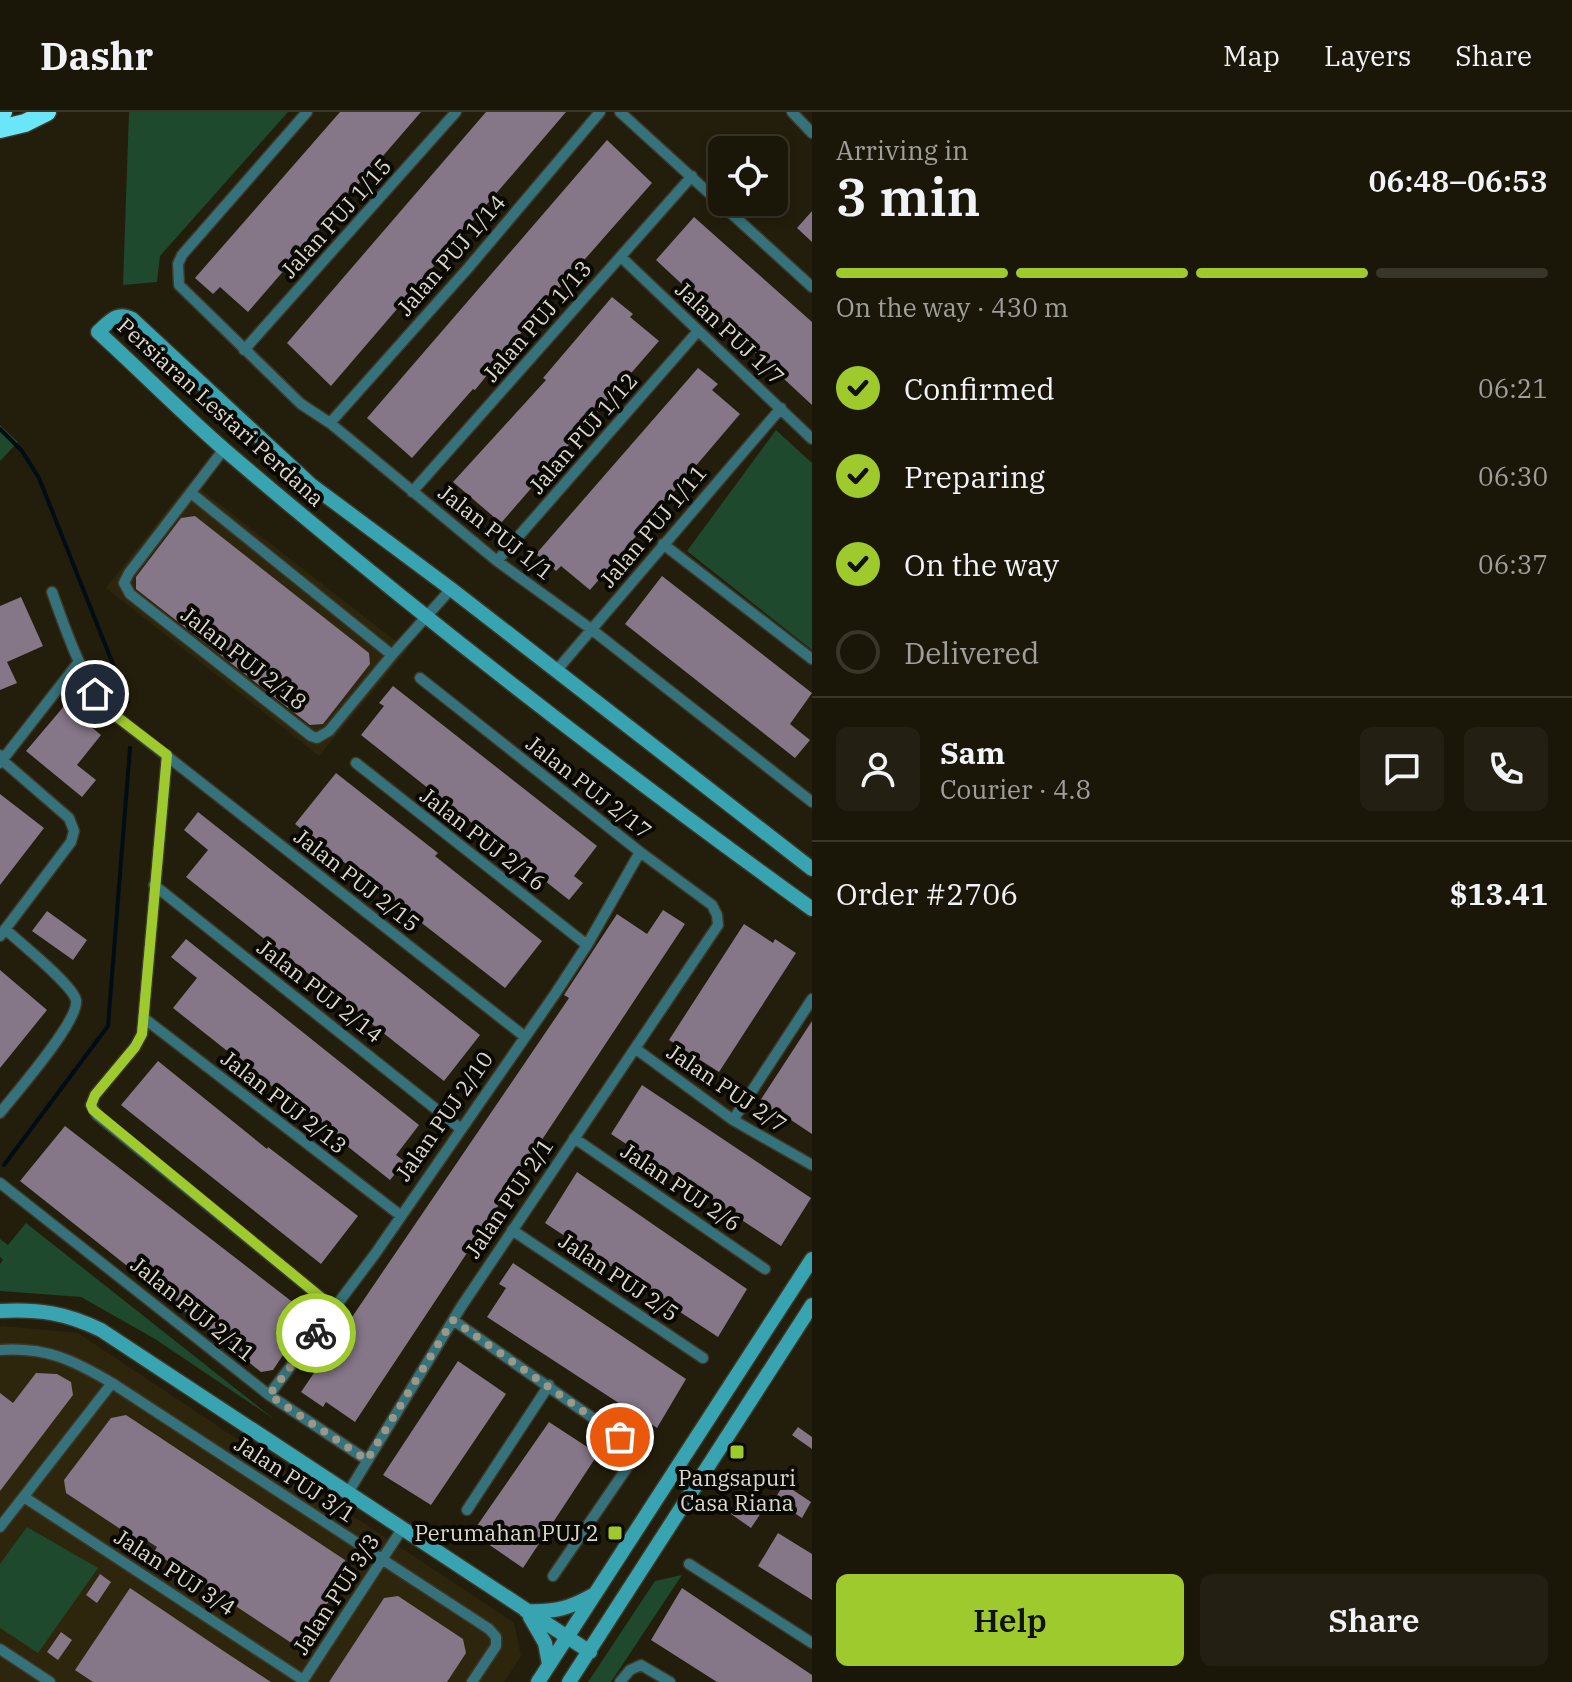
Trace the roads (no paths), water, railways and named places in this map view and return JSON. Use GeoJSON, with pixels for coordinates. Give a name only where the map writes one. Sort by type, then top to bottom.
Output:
{"type":"FeatureCollection","features":[{"type":"Feature","properties":{"kind":"highway"},"geometry":{"type":"LineString","coordinates":[[0,129],[25,123],[47,112]]}},
{"type":"Feature","properties":{"kind":"main road","name":"Persiaran Lestari Perdana"},"geometry":{"type":"LineString","coordinates":[[812,869],[451,589],[310,484],[132,319],[117,316],[98,332],[224,449],[427,618],[696,825],[812,909]]}},
{"type":"Feature","properties":{"kind":"main road"},"geometry":{"type":"LineString","coordinates":[[538,1682],[812,1259]]}},
{"type":"Feature","properties":{"kind":"main road"},"geometry":{"type":"LineString","coordinates":[[569,1682],[812,1305]]}},
{"type":"Feature","properties":{"kind":"main road"},"geometry":{"type":"LineString","coordinates":[[0,1311],[43,1311],[72,1316],[101,1330],[590,1652]]}},
{"type":"Feature","properties":{"kind":"main road"},"geometry":{"type":"LineString","coordinates":[[526,1611],[553,1612],[574,1606],[595,1594]]}},
{"type":"Feature","properties":{"kind":"main road"},"geometry":{"type":"LineString","coordinates":[[526,1611],[545,1643],[549,1664]]}},
{"type":"Feature","properties":{"kind":"street","name":"Jalan PUJ 1/1"},"geometry":{"type":"LineString","coordinates":[[307,112],[182,255],[177,273],[179,285],[301,404],[330,423],[497,561],[591,629],[812,802]]}},
{"type":"Feature","properties":{"kind":"street","name":"Jalan PUJ 1/15"},"geometry":{"type":"LineString","coordinates":[[244,350],[456,112]]}},
{"type":"Feature","properties":{"kind":"street","name":"Jalan PUJ 1/14"},"geometry":{"type":"LineString","coordinates":[[330,423],[469,267],[600,112]]}},
{"type":"Feature","properties":{"kind":"street"},"geometry":{"type":"LineString","coordinates":[[620,112],[812,287]]}},
{"type":"Feature","properties":{"kind":"street"},"geometry":{"type":"LineString","coordinates":[[792,112],[812,133]]}},
{"type":"Feature","properties":{"kind":"street","name":"Jalan PUJ 1/13"},"geometry":{"type":"LineString","coordinates":[[412,492],[692,176]]}},
{"type":"Feature","properties":{"kind":"street","name":"Jalan PUJ 1/7"},"geometry":{"type":"LineString","coordinates":[[621,257],[812,439]]}},
{"type":"Feature","properties":{"kind":"street","name":"Jalan PUJ 1/12"},"geometry":{"type":"LineString","coordinates":[[497,561],[698,331]]}},
{"type":"Feature","properties":{"kind":"street","name":"Jalan PUJ 1/11"},"geometry":{"type":"LineString","coordinates":[[556,671],[781,408]]}},
{"type":"Feature","properties":{"kind":"street","name":"Jalan PUJ 2/18"},"geometry":{"type":"LineString","coordinates":[[224,449],[124,583],[130,594],[305,732],[317,738],[329,731],[451,589]]}},
{"type":"Feature","properties":{"kind":"street"},"geometry":{"type":"LineString","coordinates":[[191,493],[392,655]]}},
{"type":"Feature","properties":{"kind":"street"},"geometry":{"type":"LineString","coordinates":[[663,544],[812,659]]}},
{"type":"Feature","properties":{"kind":"street"},"geometry":{"type":"LineString","coordinates":[[52,592],[78,663],[95,694],[112,713],[167,755],[142,1034],[92,1100],[93,1110],[335,1309]]}},
{"type":"Feature","properties":{"kind":"street"},"geometry":{"type":"LineString","coordinates":[[0,1113],[72,1019],[76,1009],[76,999],[64,982],[2,932],[71,842],[74,831],[69,818],[1,759],[78,663]]}},
{"type":"Feature","properties":{"kind":"street","name":"Jalan PUJ 2/17"},"geometry":{"type":"LineString","coordinates":[[420,678],[712,905],[718,925],[714,934]]}},
{"type":"Feature","properties":{"kind":"street","name":"Jalan PUJ 2/15"},"geometry":{"type":"LineString","coordinates":[[167,755],[524,1036]]}},
{"type":"Feature","properties":{"kind":"street","name":"Jalan PUJ 2/16"},"geometry":{"type":"LineString","coordinates":[[356,763],[587,945]]}},
{"type":"Feature","properties":{"kind":"street","name":"Jalan PUJ 2/10"},"geometry":{"type":"LineString","coordinates":[[269,1395],[335,1309],[555,994],[640,852]]}},
{"type":"Feature","properties":{"kind":"street","name":"Jalan PUJ 2/14"},"geometry":{"type":"LineString","coordinates":[[154,885],[461,1129]]}},
{"type":"Feature","properties":{"kind":"street","name":"Jalan PUJ 2/1"},"geometry":{"type":"LineString","coordinates":[[349,1491],[453,1320],[714,934]]}},
{"type":"Feature","properties":{"kind":"street"},"geometry":{"type":"LineString","coordinates":[[733,1120],[812,999]]}},
{"type":"Feature","properties":{"kind":"street","name":"Jalan PUJ 2/13"},"geometry":{"type":"LineString","coordinates":[[145,1019],[400,1215]]}},
{"type":"Feature","properties":{"kind":"street","name":"Jalan PUJ 2/7"},"geometry":{"type":"LineString","coordinates":[[636,1049],[733,1120],[812,1165]]}},
{"type":"Feature","properties":{"kind":"street","name":"Jalan PUJ 2/6"},"geometry":{"type":"LineString","coordinates":[[574,1138],[765,1269]]}},
{"type":"Feature","properties":{"kind":"street","name":"Jalan PUJ 2/11"},"geometry":{"type":"LineString","coordinates":[[2,1185],[269,1395],[367,1460]]}},
{"type":"Feature","properties":{"kind":"street","name":"Jalan PUJ 2/5"},"geometry":{"type":"LineString","coordinates":[[512,1230],[703,1358]]}},
{"type":"Feature","properties":{"kind":"street"},"geometry":{"type":"LineString","coordinates":[[453,1320],[549,1385],[633,1450],[633,1459],[553,1576]]}},
{"type":"Feature","properties":{"kind":"street","name":"Jalan PUJ 3/1"},"geometry":{"type":"LineString","coordinates":[[0,1350],[19,1349],[69,1358],[489,1629],[496,1637],[496,1646],[472,1682]]}},
{"type":"Feature","properties":{"kind":"street"},"geometry":{"type":"LineString","coordinates":[[0,1527],[112,1383]]}},
{"type":"Feature","properties":{"kind":"street"},"geometry":{"type":"LineString","coordinates":[[467,1510],[549,1385]]}},
{"type":"Feature","properties":{"kind":"street","name":"Jalan PUJ 3/4"},"geometry":{"type":"LineString","coordinates":[[24,1497],[303,1681]]}},
{"type":"Feature","properties":{"kind":"street","name":"Jalan PUJ 3/3"},"geometry":{"type":"LineString","coordinates":[[303,1681],[402,1529]]}},
{"type":"Feature","properties":{"kind":"street"},"geometry":{"type":"LineString","coordinates":[[689,1564],[812,1643]]}},
{"type":"Feature","properties":{"kind":"street"},"geometry":{"type":"LineString","coordinates":[[0,1649],[50,1682]]}},
{"type":"Feature","properties":{"kind":"street"},"geometry":{"type":"LineString","coordinates":[[620,1682],[630,1670],[641,1665],[670,1682]]}},
{"type":"Feature","properties":{"kind":"waterway"},"geometry":{"type":"LineString","coordinates":[[0,429],[22,451],[39,478],[128,702]]}},
{"type":"Feature","properties":{"kind":"waterway"},"geometry":{"type":"LineString","coordinates":[[4,1165],[108,1026],[130,748]]}},
{"type":"Feature","properties":{"kind":"place","name":"Pangsapuri Casa Riana"},"geometry":{"type":"Point","coordinates":[737,1452]}},
{"type":"Feature","properties":{"kind":"place","name":"Perumahan PUJ 2"},"geometry":{"type":"Point","coordinates":[615,1533]}}]}
